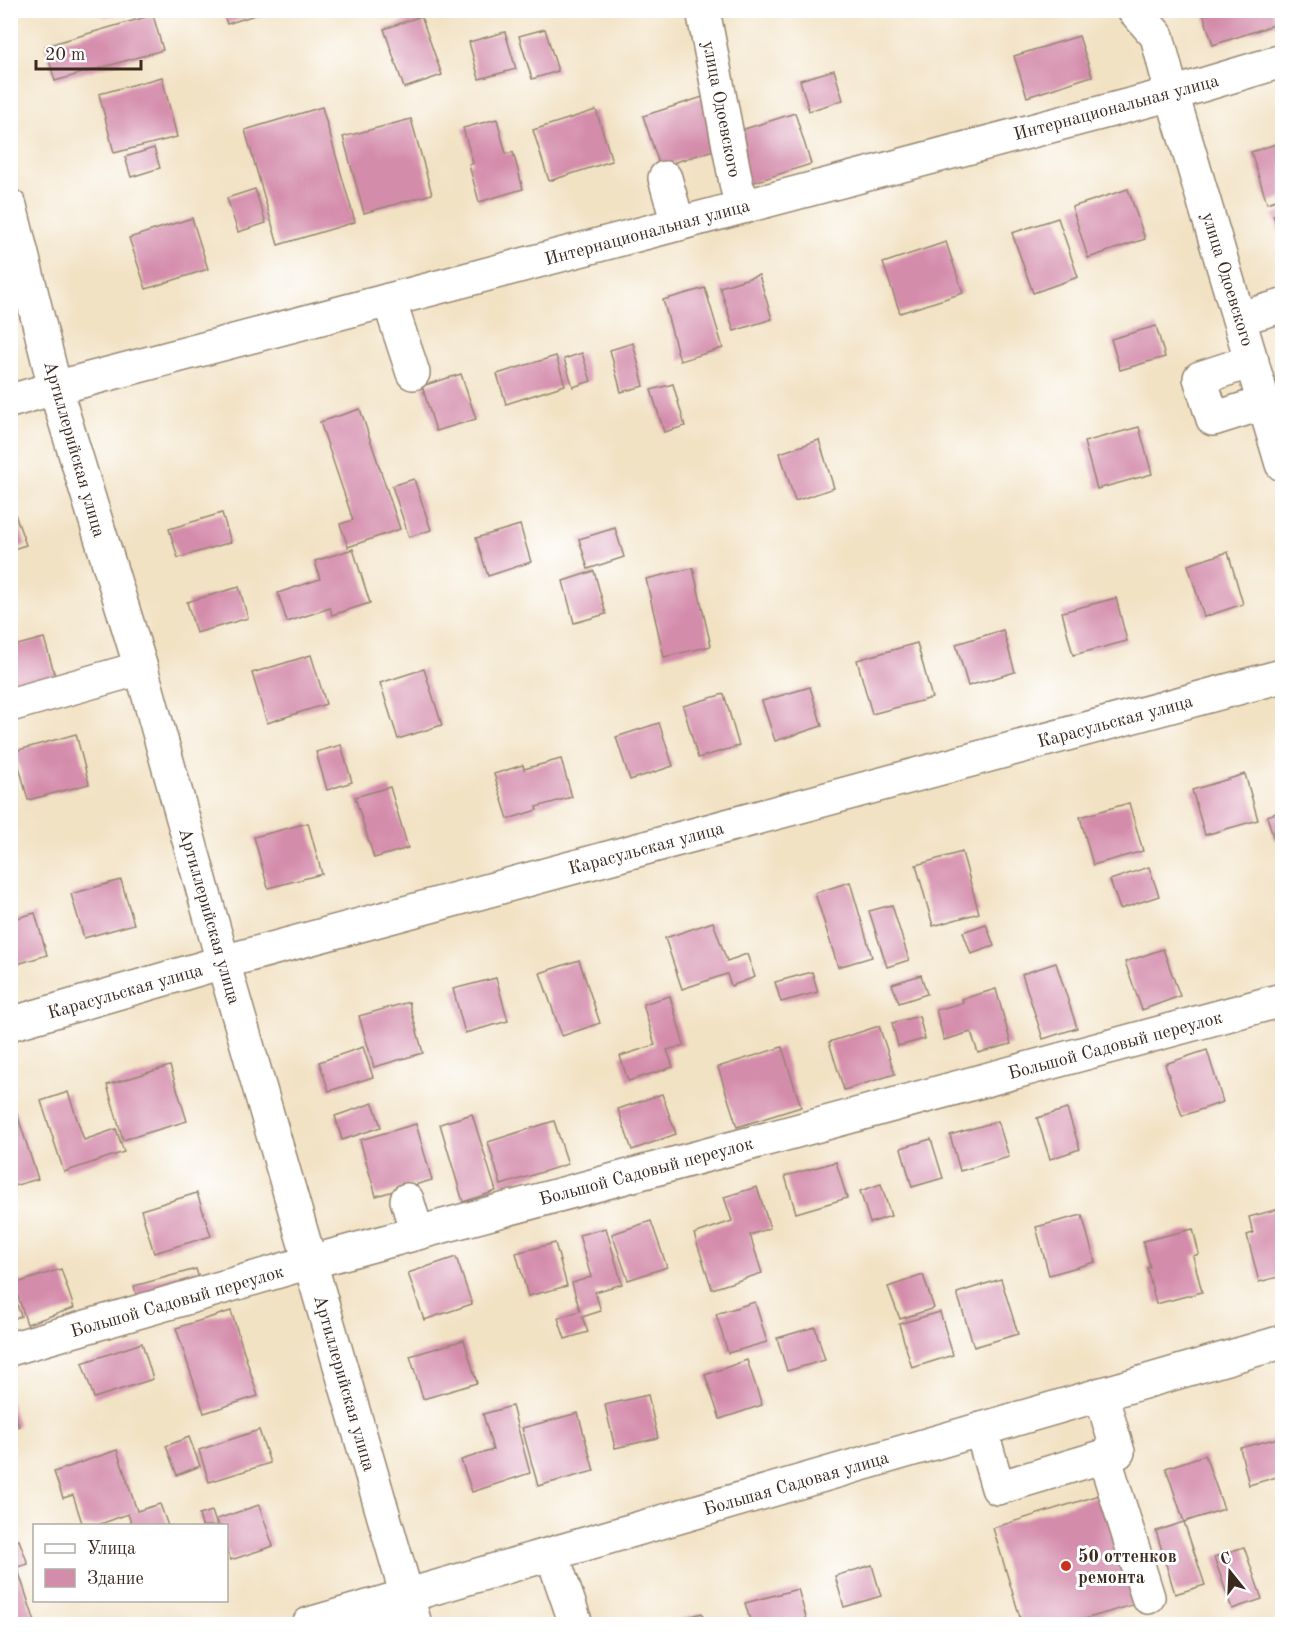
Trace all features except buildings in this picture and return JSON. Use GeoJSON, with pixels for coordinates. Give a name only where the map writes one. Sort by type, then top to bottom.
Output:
{"type":"FeatureCollection","features":[{"type":"Feature","properties":{"kind":"street","name":"улица Одоевского"},"geometry":{"type":"LineString","coordinates":[[703,10],[737,188],[747,206]]}},
{"type":"Feature","properties":{"kind":"street","name":"улица Одоевского"},"geometry":{"type":"LineString","coordinates":[[1134,10],[1157,36],[1172,94],[1282,464]]}},
{"type":"Feature","properties":{"kind":"street","name":"Интернациональная улица"},"geometry":{"type":"LineString","coordinates":[[10,401],[1172,94],[1282,61]]}},
{"type":"Feature","properties":{"kind":"street"},"geometry":{"type":"LineString","coordinates":[[665,178],[678,224]]}},
{"type":"Feature","properties":{"kind":"street","name":"Артиллерийская улица"},"geometry":{"type":"LineString","coordinates":[[10,206],[55,388],[141,668],[223,962],[411,1610]]}},
{"type":"Feature","properties":{"kind":"street"},"geometry":{"type":"LineString","coordinates":[[389,300],[413,373]]}},
{"type":"Feature","properties":{"kind":"street"},"geometry":{"type":"LineString","coordinates":[[1240,318],[1282,306]]}},
{"type":"Feature","properties":{"kind":"street"},"geometry":{"type":"LineString","coordinates":[[1252,361],[1200,378],[1213,419],[1264,403]]}},
{"type":"Feature","properties":{"kind":"street"},"geometry":{"type":"LineString","coordinates":[[10,705],[141,668]]}},
{"type":"Feature","properties":{"kind":"street","name":"Карасульская улица"},"geometry":{"type":"LineString","coordinates":[[10,1024],[223,962],[1282,676]]}},
{"type":"Feature","properties":{"kind":"street","name":"Большой Садовый переулок"},"geometry":{"type":"LineString","coordinates":[[10,1349],[310,1262],[1282,1000]]}},
{"type":"Feature","properties":{"kind":"street"},"geometry":{"type":"LineString","coordinates":[[407,1200],[417,1233]]}},
{"type":"Feature","properties":{"kind":"street","name":"Большая Садовая улица"},"geometry":{"type":"LineString","coordinates":[[309,1624],[411,1610],[552,1554],[1282,1342]]}},
{"type":"Feature","properties":{"kind":"street"},"geometry":{"type":"LineString","coordinates":[[981,1429],[998,1488],[1118,1452],[1101,1394]]}},
{"type":"Feature","properties":{"kind":"street"},"geometry":{"type":"LineString","coordinates":[[1104,1456],[1148,1597]]}},
{"type":"Feature","properties":{"kind":"street"},"geometry":{"type":"LineString","coordinates":[[552,1554],[576,1624]]}},
{"type":"Feature","properties":{"kind":"place","name":"50 оттенков ремонта"},"geometry":{"type":"Point","coordinates":[1066,1566]}}]}
